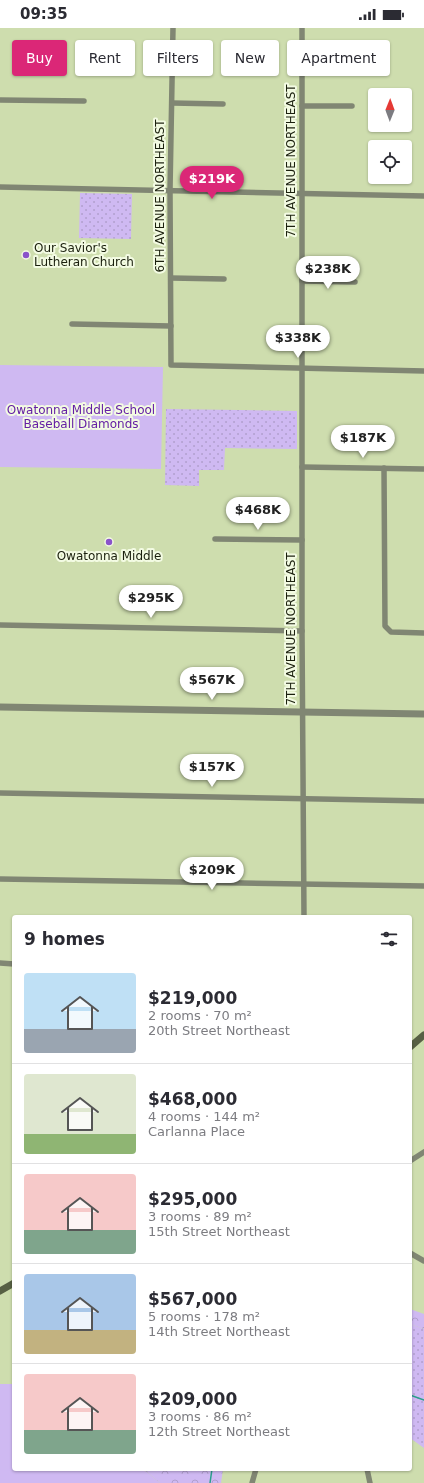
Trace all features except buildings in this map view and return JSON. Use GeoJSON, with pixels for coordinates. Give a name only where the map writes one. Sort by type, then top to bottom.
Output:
{"type":"FeatureCollection","features":[{"type":"Feature","properties":{"kind":"main road"},"geometry":{"type":"LineString","coordinates":[[412,1045],[424,1035]]}},
{"type":"Feature","properties":{"kind":"main road"},"geometry":{"type":"LineString","coordinates":[[0,1291],[12,1284]]}},
{"type":"Feature","properties":{"kind":"street","name":"6TH AVENUE NORTHEAST"},"geometry":{"type":"LineString","coordinates":[[173,28],[170,190],[171,365],[302,368]]}},
{"type":"Feature","properties":{"kind":"street","name":"7TH AVENUE NORTHEAST"},"geometry":{"type":"LineString","coordinates":[[302,28],[302,631],[304,915]]}},
{"type":"Feature","properties":{"kind":"street"},"geometry":{"type":"LineString","coordinates":[[0,100],[84,101]]}},
{"type":"Feature","properties":{"kind":"street"},"geometry":{"type":"LineString","coordinates":[[172,103],[223,104]]}},
{"type":"Feature","properties":{"kind":"street"},"geometry":{"type":"LineString","coordinates":[[302,106],[352,106]]}},
{"type":"Feature","properties":{"kind":"street"},"geometry":{"type":"LineString","coordinates":[[0,187],[424,196]]}},
{"type":"Feature","properties":{"kind":"street"},"geometry":{"type":"LineString","coordinates":[[170,278],[224,279]]}},
{"type":"Feature","properties":{"kind":"street"},"geometry":{"type":"LineString","coordinates":[[302,281],[355,282]]}},
{"type":"Feature","properties":{"kind":"street"},"geometry":{"type":"LineString","coordinates":[[72,324],[171,326]]}},
{"type":"Feature","properties":{"kind":"street"},"geometry":{"type":"LineString","coordinates":[[302,368],[424,370]]}},
{"type":"Feature","properties":{"kind":"street"},"geometry":{"type":"LineString","coordinates":[[302,467],[424,469]]}},
{"type":"Feature","properties":{"kind":"street"},"geometry":{"type":"LineString","coordinates":[[384,468],[385,626],[391,632],[424,633]]}},
{"type":"Feature","properties":{"kind":"street"},"geometry":{"type":"LineString","coordinates":[[215,539],[302,540]]}},
{"type":"Feature","properties":{"kind":"street"},"geometry":{"type":"LineString","coordinates":[[0,625],[302,631]]}},
{"type":"Feature","properties":{"kind":"street"},"geometry":{"type":"LineString","coordinates":[[0,707],[424,714]]}},
{"type":"Feature","properties":{"kind":"street"},"geometry":{"type":"LineString","coordinates":[[0,793],[424,801]]}},
{"type":"Feature","properties":{"kind":"street"},"geometry":{"type":"LineString","coordinates":[[0,879],[424,886]]}},
{"type":"Feature","properties":{"kind":"street"},"geometry":{"type":"LineString","coordinates":[[0,963],[12,964]]}},
{"type":"Feature","properties":{"kind":"street"},"geometry":{"type":"LineString","coordinates":[[412,1160],[424,1152]]}},
{"type":"Feature","properties":{"kind":"street"},"geometry":{"type":"LineString","coordinates":[[412,1254],[424,1261]]}},
{"type":"Feature","properties":{"kind":"street"},"geometry":{"type":"LineString","coordinates":[[252,1483],[255,1471]]}},
{"type":"Feature","properties":{"kind":"street"},"geometry":{"type":"LineString","coordinates":[[367,1471],[370,1483]]}},
{"type":"Feature","properties":{"kind":"green space"},"geometry":{"type":"Polygon","coordinates":[[[80,193],[132,194],[131,239],[79,238],[80,193]]]}},
{"type":"Feature","properties":{"kind":"green space","name":"Owatonna Middle School Baseball Diamonds"},"geometry":{"type":"Polygon","coordinates":[[[0,365],[163,367],[161,469],[0,467],[0,365]]]}},
{"type":"Feature","properties":{"kind":"green space"},"geometry":{"type":"Polygon","coordinates":[[[166,409],[297,411],[297,449],[225,448],[224,470],[199,470],[199,486],[165,485],[166,409]]]}},
{"type":"Feature","properties":{"kind":"green space"},"geometry":{"type":"Polygon","coordinates":[[[412,1310],[424,1314],[424,1329],[412,1325],[412,1310]]]}},
{"type":"Feature","properties":{"kind":"green space"},"geometry":{"type":"Polygon","coordinates":[[[412,1325],[424,1329],[424,1448],[412,1439],[412,1325]]]}},
{"type":"Feature","properties":{"kind":"green space"},"geometry":{"type":"Polygon","coordinates":[[[0,1384],[12,1384],[12,1471],[144,1471],[160,1483],[0,1483],[0,1384]]]}},
{"type":"Feature","properties":{"kind":"green space"},"geometry":{"type":"Polygon","coordinates":[[[144,1471],[223,1471],[221,1483],[160,1483],[144,1471]]]}},
{"type":"Feature","properties":{"kind":"waterway"},"geometry":{"type":"LineString","coordinates":[[412,1396],[424,1400]]}},
{"type":"Feature","properties":{"kind":"waterway"},"geometry":{"type":"LineString","coordinates":[[210,1483],[212,1471]]}},
{"type":"Feature","properties":{"kind":"place","name":"Our Savior's Lutheran Church"},"geometry":{"type":"Point","coordinates":[26,255]}},
{"type":"Feature","properties":{"kind":"place","name":"Owatonna Middle"},"geometry":{"type":"Point","coordinates":[109,542]}}]}
